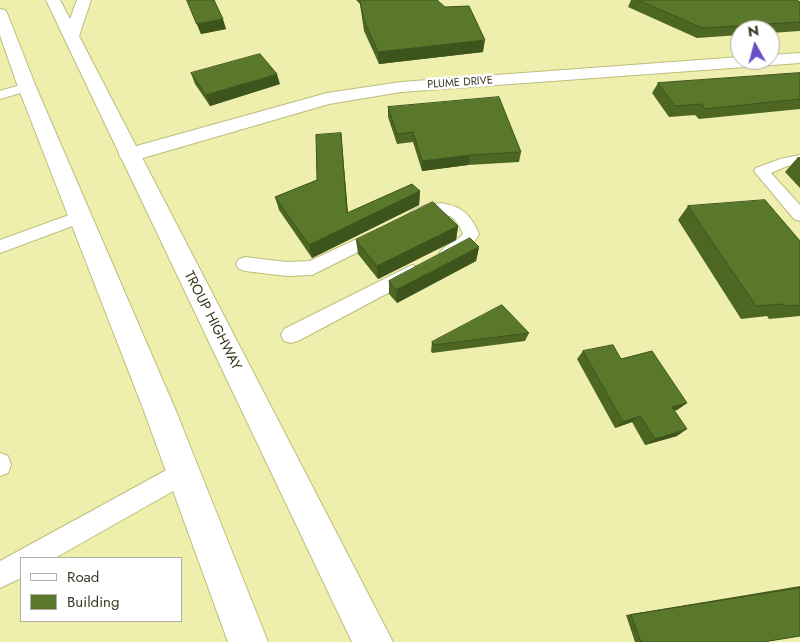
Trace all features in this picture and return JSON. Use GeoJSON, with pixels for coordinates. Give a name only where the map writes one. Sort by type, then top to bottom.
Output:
{"type":"FeatureCollection","features":[{"type":"Feature","properties":{"kind":"main road","name":"TROUP HIGHWAY"},"geometry":{"type":"LineString","coordinates":[[53,0],[373,642]]}},
{"type":"Feature","properties":{"kind":"main road"},"geometry":{"type":"LineString","coordinates":[[71,38],[84,0]]}},
{"type":"Feature","properties":{"kind":"main road"},"geometry":{"type":"LineString","coordinates":[[0,13],[6,40],[156,403],[248,642]]}},
{"type":"Feature","properties":{"kind":"main road","name":"PLUME DRIVE"},"geometry":{"type":"LineString","coordinates":[[129,155],[327,99],[401,87],[800,58]]}},
{"type":"Feature","properties":{"kind":"lane"},"geometry":{"type":"LineString","coordinates":[[0,95],[27,87]]}},
{"type":"Feature","properties":{"kind":"lane"},"geometry":{"type":"LineString","coordinates":[[800,160],[785,162],[761,171],[800,215]]}},
{"type":"Feature","properties":{"kind":"lane"},"geometry":{"type":"LineString","coordinates":[[246,264],[288,269],[312,268],[429,209],[440,208],[454,211],[467,222],[471,234],[464,245],[291,335]]}},
{"type":"Feature","properties":{"kind":"lane"},"geometry":{"type":"LineString","coordinates":[[0,247],[80,217]]}},
{"type":"Feature","properties":{"kind":"lane"},"geometry":{"type":"LineString","coordinates":[[33,557],[183,473]]}},
{"type":"Feature","properties":{"kind":"lane"},"geometry":{"type":"LineString","coordinates":[[0,575],[20,565]]}},
{"type":"Feature","properties":{"kind":"building"},"geometry":{"type":"Polygon","coordinates":[[[187,0],[214,0],[223,19],[197,24],[187,0]]]}},
{"type":"Feature","properties":{"kind":"building"},"geometry":{"type":"Polygon","coordinates":[[[360,0],[437,0],[445,7],[469,6],[485,40],[378,52],[364,20],[360,0]]]}},
{"type":"Feature","properties":{"kind":"building"},"geometry":{"type":"Polygon","coordinates":[[[638,0],[797,0],[800,2],[800,22],[780,23],[780,20],[730,20],[730,26],[703,28],[638,0]]]}},
{"type":"Feature","properties":{"kind":"building"},"geometry":{"type":"Polygon","coordinates":[[[260,54],[277,74],[206,95],[191,73],[260,54]]]}},
{"type":"Feature","properties":{"kind":"building"},"geometry":{"type":"Polygon","coordinates":[[[800,73],[800,99],[705,109],[702,104],[675,106],[658,83],[800,73]]]}},
{"type":"Feature","properties":{"kind":"building"},"geometry":{"type":"Polygon","coordinates":[[[499,97],[521,152],[470,155],[422,161],[413,132],[397,134],[388,107],[499,97]]]}},
{"type":"Feature","properties":{"kind":"building"},"geometry":{"type":"Polygon","coordinates":[[[341,133],[347,213],[412,184],[420,191],[309,245],[275,197],[317,180],[316,135],[341,133]]]}},
{"type":"Feature","properties":{"kind":"building"},"geometry":{"type":"Polygon","coordinates":[[[765,200],[800,241],[800,305],[756,306],[688,206],[765,200]]]}},
{"type":"Feature","properties":{"kind":"building"},"geometry":{"type":"Polygon","coordinates":[[[433,202],[458,226],[377,266],[356,240],[433,202]]]}},
{"type":"Feature","properties":{"kind":"building"},"geometry":{"type":"Polygon","coordinates":[[[470,238],[479,247],[396,290],[389,281],[470,238]]]}},
{"type":"Feature","properties":{"kind":"building"},"geometry":{"type":"Polygon","coordinates":[[[502,305],[529,333],[433,345],[432,342],[502,305]]]}},
{"type":"Feature","properties":{"kind":"building"},"geometry":{"type":"Polygon","coordinates":[[[613,345],[621,359],[652,351],[687,403],[672,407],[687,429],[655,439],[640,416],[623,422],[583,351],[613,345]]]}},
{"type":"Feature","properties":{"kind":"building"},"geometry":{"type":"Polygon","coordinates":[[[800,588],[800,636],[763,642],[641,642],[631,615],[800,588]]]}}]}
